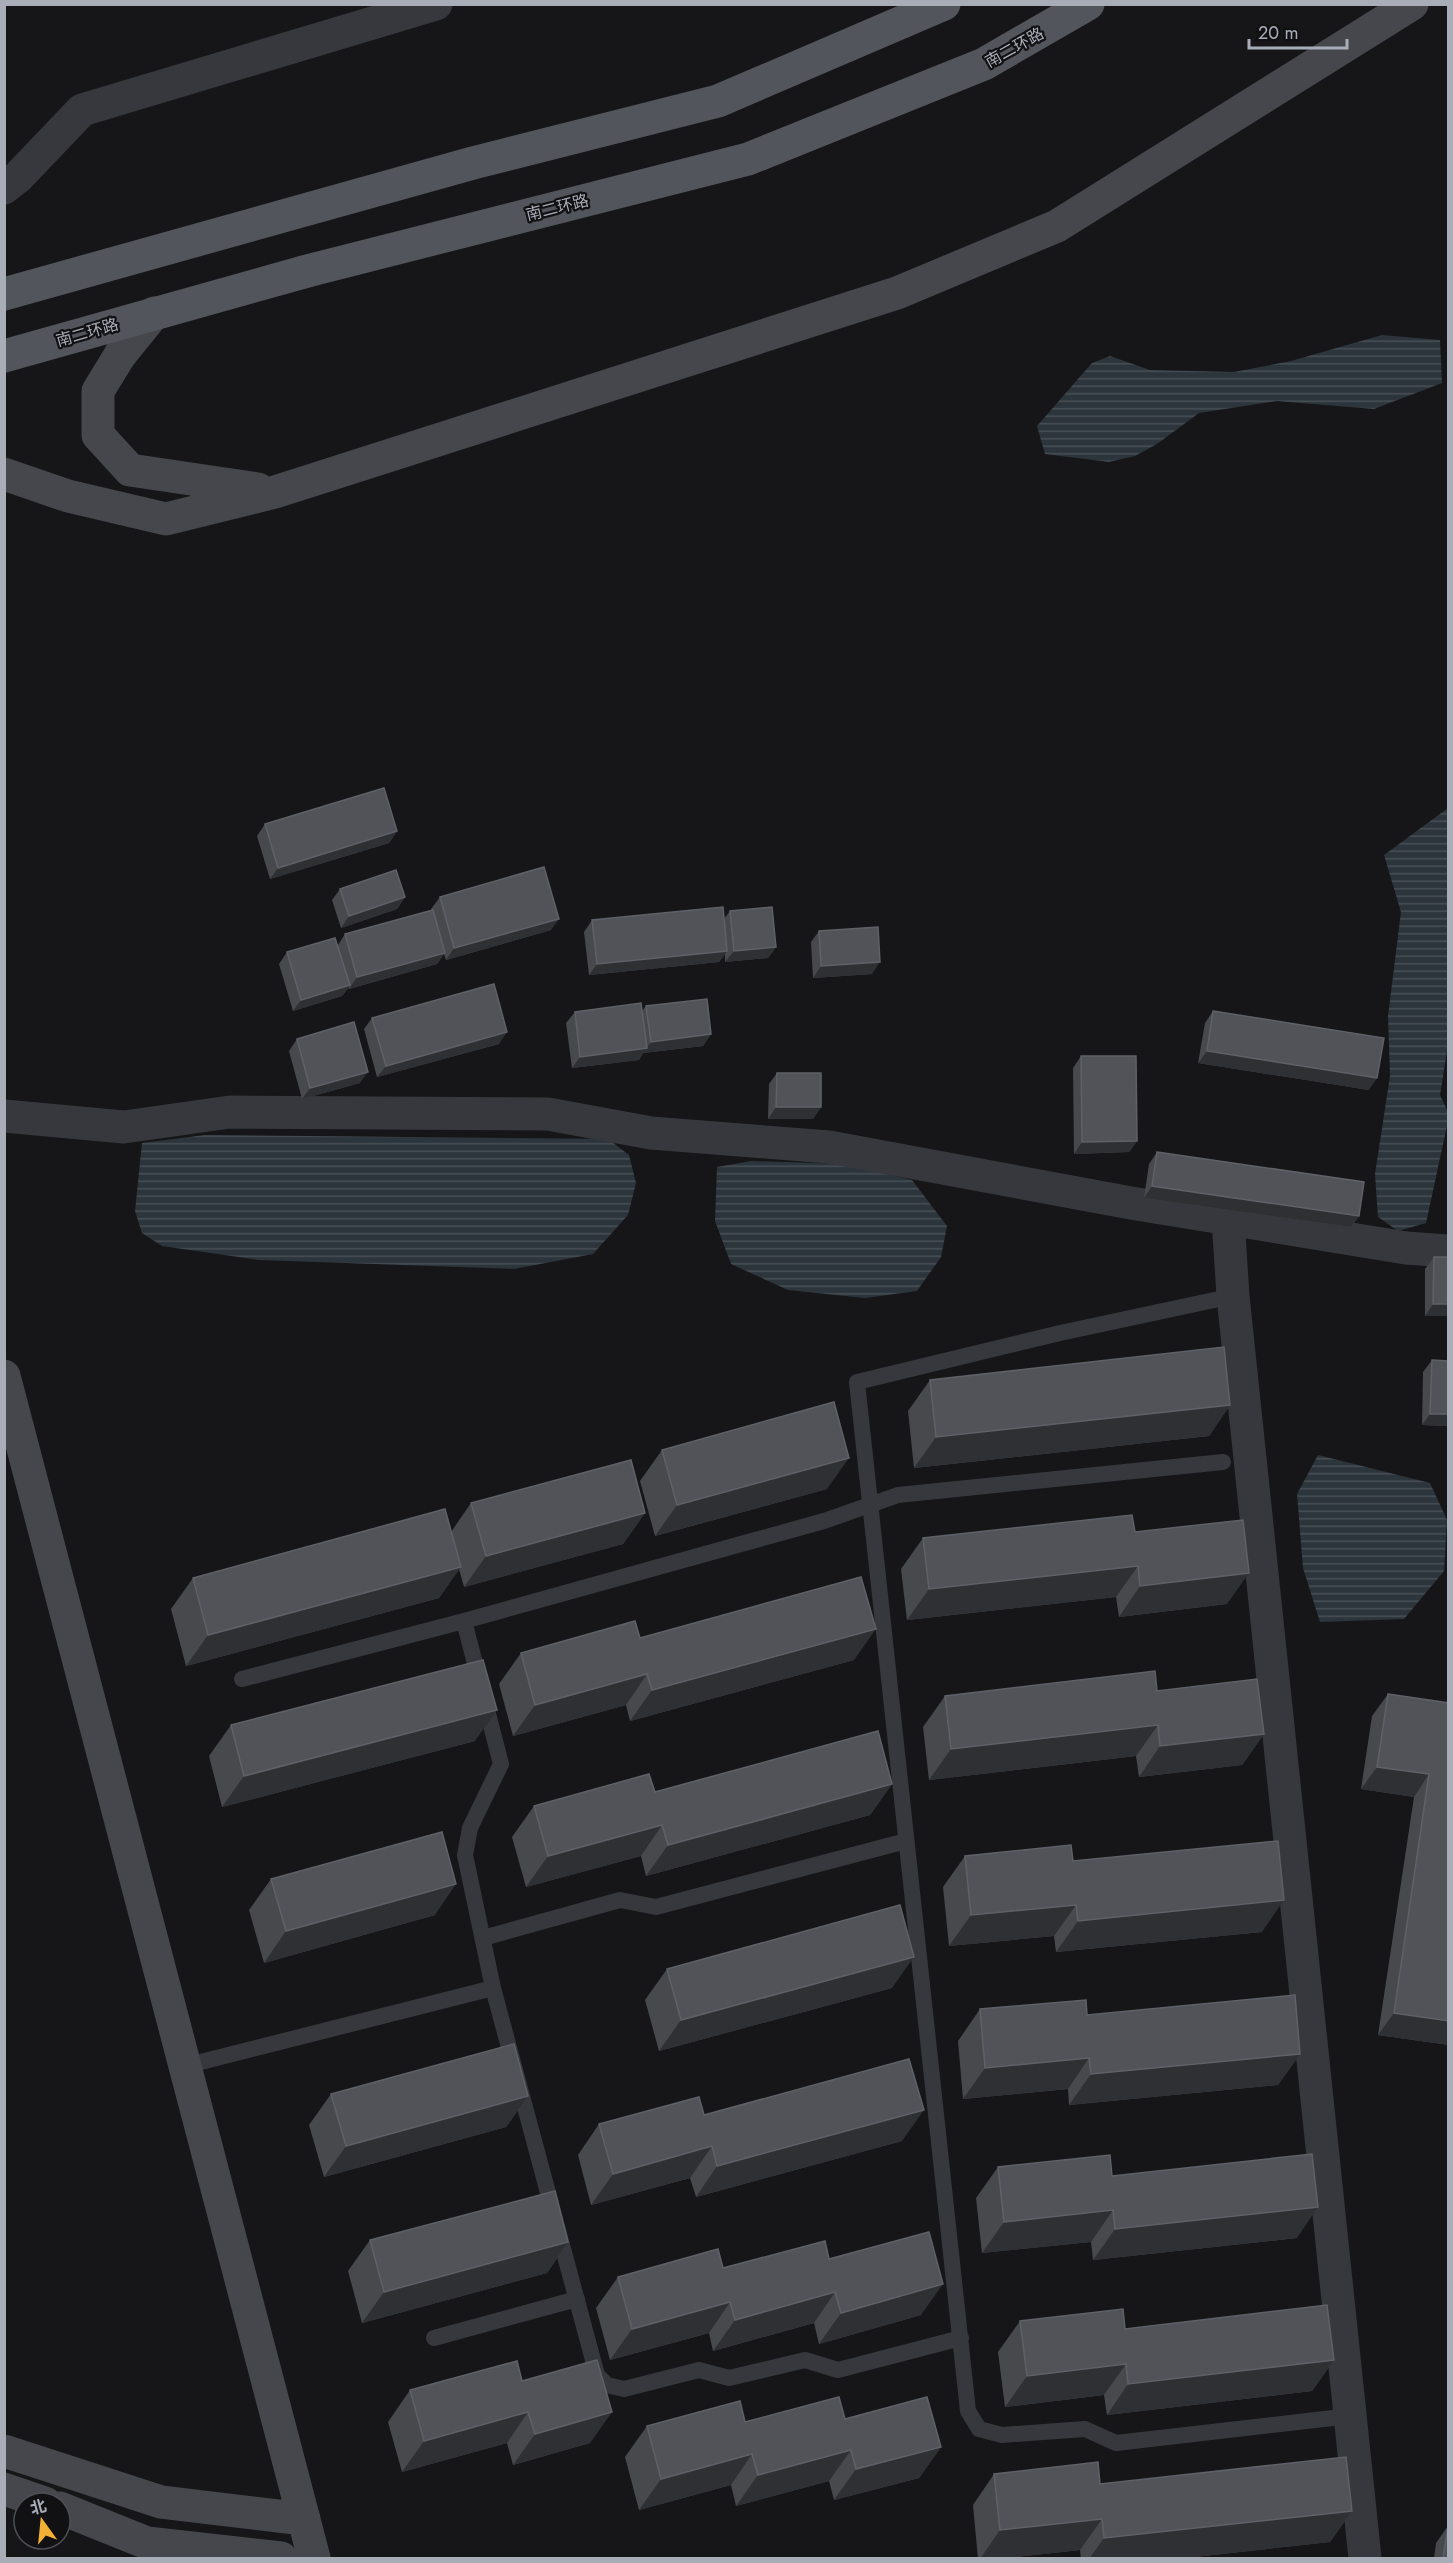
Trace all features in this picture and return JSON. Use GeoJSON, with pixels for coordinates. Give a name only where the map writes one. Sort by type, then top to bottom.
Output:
{"type":"FeatureCollection","features":[{"type":"Feature","properties":{"kind":"main road"},"geometry":{"type":"LineString","coordinates":[[4,294],[473,163],[718,101],[944,4]]}},
{"type":"Feature","properties":{"kind":"main road","name":"南二环路"},"geometry":{"type":"LineString","coordinates":[[4,356],[311,270],[748,159],[984,64],[1088,4]]}},
{"type":"Feature","properties":{"kind":"street"},"geometry":{"type":"LineString","coordinates":[[4,188],[18,177],[82,110],[436,4]]}},
{"type":"Feature","properties":{"kind":"street"},"geometry":{"type":"LineString","coordinates":[[4,474],[68,496],[166,519],[275,492],[897,293],[1056,226],[1412,4]]}},
{"type":"Feature","properties":{"kind":"street"},"geometry":{"type":"LineString","coordinates":[[154,313],[120,355],[98,391],[98,435],[130,470],[275,492]]}},
{"type":"Feature","properties":{"kind":"street"},"geometry":{"type":"LineString","coordinates":[[4,1116],[124,1127],[230,1112],[548,1114],[651,1133],[829,1148],[1228,1219],[1406,1248],[1449,1251]]}},
{"type":"Feature","properties":{"kind":"street"},"geometry":{"type":"LineString","coordinates":[[1228,1219],[1233,1296],[1365,2559]]}},
{"type":"Feature","properties":{"kind":"street"},"geometry":{"type":"LineString","coordinates":[[4,1376],[314,2559]]}},
{"type":"Feature","properties":{"kind":"street"},"geometry":{"type":"LineString","coordinates":[[4,2451],[161,2502],[304,2519]]}},
{"type":"Feature","properties":{"kind":"street"},"geometry":{"type":"LineString","coordinates":[[72,2513],[147,2543],[281,2559]]}},
{"type":"Feature","properties":{"kind":"lane"},"geometry":{"type":"LineString","coordinates":[[1233,1296],[1060,1333],[856,1382],[969,2411],[979,2429],[1002,2435],[1085,2429],[1116,2443],[1350,2415]]}},
{"type":"Feature","properties":{"kind":"lane"},"geometry":{"type":"LineString","coordinates":[[242,1679],[464,1621],[824,1521],[898,1495],[1223,1462]]}},
{"type":"Feature","properties":{"kind":"lane"},"geometry":{"type":"LineString","coordinates":[[464,1621],[501,1764],[470,1828],[465,1855],[493,1988],[597,2375],[607,2385],[624,2389],[699,2370],[729,2378],[805,2360],[838,2370],[960,2338]]}},
{"type":"Feature","properties":{"kind":"lane"},"geometry":{"type":"LineString","coordinates":[[483,1938],[620,1900],[656,1908],[906,1840]]}},
{"type":"Feature","properties":{"kind":"lane"},"geometry":{"type":"LineString","coordinates":[[185,2066],[493,1988]]}},
{"type":"Feature","properties":{"kind":"lane"},"geometry":{"type":"LineString","coordinates":[[434,2338],[577,2299]]}},
{"type":"Feature","properties":{"kind":"shaded area"},"geometry":{"type":"Polygon","coordinates":[[[1382,335],[1440,340],[1442,383],[1374,409],[1277,401],[1199,413],[1157,444],[1135,456],[1109,462],[1045,454],[1037,426],[1092,363],[1110,356],[1150,370],[1234,372],[1291,361],[1382,335]]]}},
{"type":"Feature","properties":{"kind":"shaded area"},"geometry":{"type":"Polygon","coordinates":[[[1448,808],[1448,1045],[1440,1095],[1448,1112],[1448,1121],[1426,1223],[1398,1231],[1378,1217],[1375,1174],[1390,1076],[1388,1016],[1401,912],[1384,855],[1448,808]]]}},
{"type":"Feature","properties":{"kind":"shaded area"},"geometry":{"type":"Polygon","coordinates":[[[205,1135],[608,1139],[629,1155],[636,1183],[628,1215],[593,1254],[514,1269],[259,1260],[162,1246],[142,1233],[135,1211],[142,1143],[205,1135]]]}},
{"type":"Feature","properties":{"kind":"shaded area"},"geometry":{"type":"Polygon","coordinates":[[[751,1161],[847,1164],[912,1180],[947,1226],[941,1257],[917,1291],[865,1298],[788,1290],[731,1264],[715,1221],[717,1167],[751,1161]]]}},
{"type":"Feature","properties":{"kind":"shaded area"},"geometry":{"type":"Polygon","coordinates":[[[1318,1455],[1430,1483],[1447,1520],[1444,1571],[1404,1619],[1320,1622],[1303,1568],[1297,1494],[1318,1455]]]}},
{"type":"Feature","properties":{"kind":"building"},"geometry":{"type":"Polygon","coordinates":[[[384,788],[397,831],[278,868],[265,824],[384,788]]]}},
{"type":"Feature","properties":{"kind":"building"},"geometry":{"type":"Polygon","coordinates":[[[544,867],[559,919],[454,948],[440,897],[544,867]]]}},
{"type":"Feature","properties":{"kind":"building"},"geometry":{"type":"Polygon","coordinates":[[[396,870],[405,897],[349,916],[340,889],[396,870]]]}},
{"type":"Feature","properties":{"kind":"building"},"geometry":{"type":"Polygon","coordinates":[[[723,907],[727,951],[597,964],[592,920],[723,907]]]}},
{"type":"Feature","properties":{"kind":"building"},"geometry":{"type":"Polygon","coordinates":[[[772,907],[776,947],[734,951],[730,911],[772,907]]]}},
{"type":"Feature","properties":{"kind":"building"},"geometry":{"type":"Polygon","coordinates":[[[433,910],[445,953],[357,977],[345,934],[433,910]]]}},
{"type":"Feature","properties":{"kind":"building"},"geometry":{"type":"Polygon","coordinates":[[[878,927],[880,962],[821,966],[819,931],[878,927]]]}},
{"type":"Feature","properties":{"kind":"building"},"geometry":{"type":"Polygon","coordinates":[[[335,938],[350,985],[301,1000],[287,952],[335,938]]]}},
{"type":"Feature","properties":{"kind":"building"},"geometry":{"type":"Polygon","coordinates":[[[494,984],[507,1032],[386,1066],[372,1018],[494,984]]]}},
{"type":"Feature","properties":{"kind":"building"},"geometry":{"type":"Polygon","coordinates":[[[707,999],[711,1034],[651,1042],[646,1006],[707,999]]]}},
{"type":"Feature","properties":{"kind":"building"},"geometry":{"type":"Polygon","coordinates":[[[641,1003],[647,1048],[580,1057],[575,1012],[641,1003]]]}},
{"type":"Feature","properties":{"kind":"building"},"geometry":{"type":"Polygon","coordinates":[[[1213,1011],[1384,1038],[1377,1078],[1207,1051],[1213,1011]]]}},
{"type":"Feature","properties":{"kind":"building"},"geometry":{"type":"Polygon","coordinates":[[[354,1022],[368,1072],[310,1088],[297,1039],[354,1022]]]}},
{"type":"Feature","properties":{"kind":"building"},"geometry":{"type":"Polygon","coordinates":[[[1081,1056],[1136,1056],[1137,1141],[1082,1142],[1081,1056]]]}},
{"type":"Feature","properties":{"kind":"building"},"geometry":{"type":"Polygon","coordinates":[[[777,1073],[821,1073],[821,1107],[776,1107],[777,1073]]]}},
{"type":"Feature","properties":{"kind":"building"},"geometry":{"type":"Polygon","coordinates":[[[1157,1152],[1364,1182],[1359,1216],[1152,1186],[1157,1152]]]}},
{"type":"Feature","properties":{"kind":"building"},"geometry":{"type":"Polygon","coordinates":[[[1434,1257],[1449,1257],[1449,1304],[1433,1304],[1434,1257]]]}},
{"type":"Feature","properties":{"kind":"building"},"geometry":{"type":"Polygon","coordinates":[[[1224,1347],[1230,1405],[936,1437],[930,1380],[1224,1347]]]}},
{"type":"Feature","properties":{"kind":"building"},"geometry":{"type":"Polygon","coordinates":[[[1432,1360],[1449,1361],[1449,1414],[1430,1414],[1432,1360]]]}},
{"type":"Feature","properties":{"kind":"building"},"geometry":{"type":"Polygon","coordinates":[[[834,1402],[849,1458],[677,1505],[662,1450],[834,1402]]]}},
{"type":"Feature","properties":{"kind":"building"},"geometry":{"type":"Polygon","coordinates":[[[631,1460],[645,1513],[486,1556],[471,1503],[631,1460]]]}},
{"type":"Feature","properties":{"kind":"building"},"geometry":{"type":"Polygon","coordinates":[[[445,1509],[461,1567],[208,1635],[193,1578],[445,1509]]]}},
{"type":"Feature","properties":{"kind":"building"},"geometry":{"type":"Polygon","coordinates":[[[1132,1515],[1135,1532],[1243,1520],[1249,1573],[1140,1586],[1138,1566],[929,1589],[923,1538],[1132,1515]]]}},
{"type":"Feature","properties":{"kind":"building"},"geometry":{"type":"Polygon","coordinates":[[[861,1577],[876,1629],[652,1690],[647,1674],[535,1705],[521,1653],[635,1621],[640,1638],[861,1577]]]}},
{"type":"Feature","properties":{"kind":"building"},"geometry":{"type":"Polygon","coordinates":[[[483,1660],[497,1710],[244,1776],[231,1725],[483,1660]]]}},
{"type":"Feature","properties":{"kind":"building"},"geometry":{"type":"Polygon","coordinates":[[[1155,1671],[1157,1691],[1257,1679],[1264,1734],[1160,1746],[1158,1725],[951,1749],[945,1696],[1155,1671]]]}},
{"type":"Feature","properties":{"kind":"building"},"geometry":{"type":"Polygon","coordinates":[[[1388,1694],[1449,1703],[1449,2021],[1394,2013],[1429,1774],[1377,1767],[1388,1694]]]}},
{"type":"Feature","properties":{"kind":"building"},"geometry":{"type":"Polygon","coordinates":[[[878,1731],[892,1784],[668,1845],[662,1825],[548,1856],[534,1806],[649,1774],[655,1792],[878,1731]]]}},
{"type":"Feature","properties":{"kind":"building"},"geometry":{"type":"Polygon","coordinates":[[[442,1832],[456,1884],[286,1931],[271,1879],[442,1832]]]}},
{"type":"Feature","properties":{"kind":"building"},"geometry":{"type":"Polygon","coordinates":[[[1278,1841],[1284,1900],[1078,1921],[1076,1905],[971,1915],[965,1856],[1071,1845],[1073,1861],[1278,1841]]]}},
{"type":"Feature","properties":{"kind":"building"},"geometry":{"type":"Polygon","coordinates":[[[900,1905],[914,1957],[681,2020],[667,1969],[900,1905]]]}},
{"type":"Feature","properties":{"kind":"building"},"geometry":{"type":"Polygon","coordinates":[[[1295,1995],[1300,2054],[1091,2074],[1089,2058],[985,2068],[980,2009],[1086,2000],[1087,2015],[1295,1995]]]}},
{"type":"Feature","properties":{"kind":"building"},"geometry":{"type":"Polygon","coordinates":[[[514,2044],[528,2096],[346,2146],[331,2094],[514,2044]]]}},
{"type":"Feature","properties":{"kind":"building"},"geometry":{"type":"Polygon","coordinates":[[[909,2059],[924,2110],[717,2166],[712,2146],[613,2174],[599,2124],[699,2097],[704,2115],[909,2059]]]}},
{"type":"Feature","properties":{"kind":"building"},"geometry":{"type":"Polygon","coordinates":[[[1312,2154],[1318,2207],[1115,2229],[1113,2210],[1004,2222],[998,2167],[1110,2155],[1112,2176],[1312,2154]]]}},
{"type":"Feature","properties":{"kind":"building"},"geometry":{"type":"Polygon","coordinates":[[[555,2191],[568,2242],[384,2292],[370,2240],[555,2191]]]}},
{"type":"Feature","properties":{"kind":"building"},"geometry":{"type":"Polygon","coordinates":[[[929,2232],[943,2284],[841,2313],[835,2292],[735,2320],[730,2302],[632,2329],[618,2277],[718,2249],[723,2268],[825,2241],[829,2259],[929,2232]]]}},
{"type":"Feature","properties":{"kind":"building"},"geometry":{"type":"Polygon","coordinates":[[[1327,2305],[1334,2360],[1128,2384],[1126,2364],[1027,2376],[1020,2321],[1123,2309],[1125,2329],[1327,2305]]]}},
{"type":"Feature","properties":{"kind":"building"},"geometry":{"type":"Polygon","coordinates":[[[597,2360],[612,2412],[535,2434],[528,2412],[424,2441],[410,2390],[517,2361],[522,2381],[597,2360]]]}},
{"type":"Feature","properties":{"kind":"building"},"geometry":{"type":"Polygon","coordinates":[[[839,2397],[845,2419],[927,2397],[941,2447],[856,2469],[851,2450],[758,2475],[752,2454],[661,2479],[647,2426],[740,2401],[745,2422],[839,2397]]]}},
{"type":"Feature","properties":{"kind":"building"},"geometry":{"type":"Polygon","coordinates":[[[1346,2457],[1352,2511],[1104,2538],[1102,2519],[1000,2530],[994,2474],[1098,2462],[1100,2484],[1346,2457]]]}},
{"type":"Feature","properties":{"kind":"building"},"geometry":{"type":"Polygon","coordinates":[[[1448,2526],[1449,2559],[1443,2559],[1448,2526]]]}}]}
